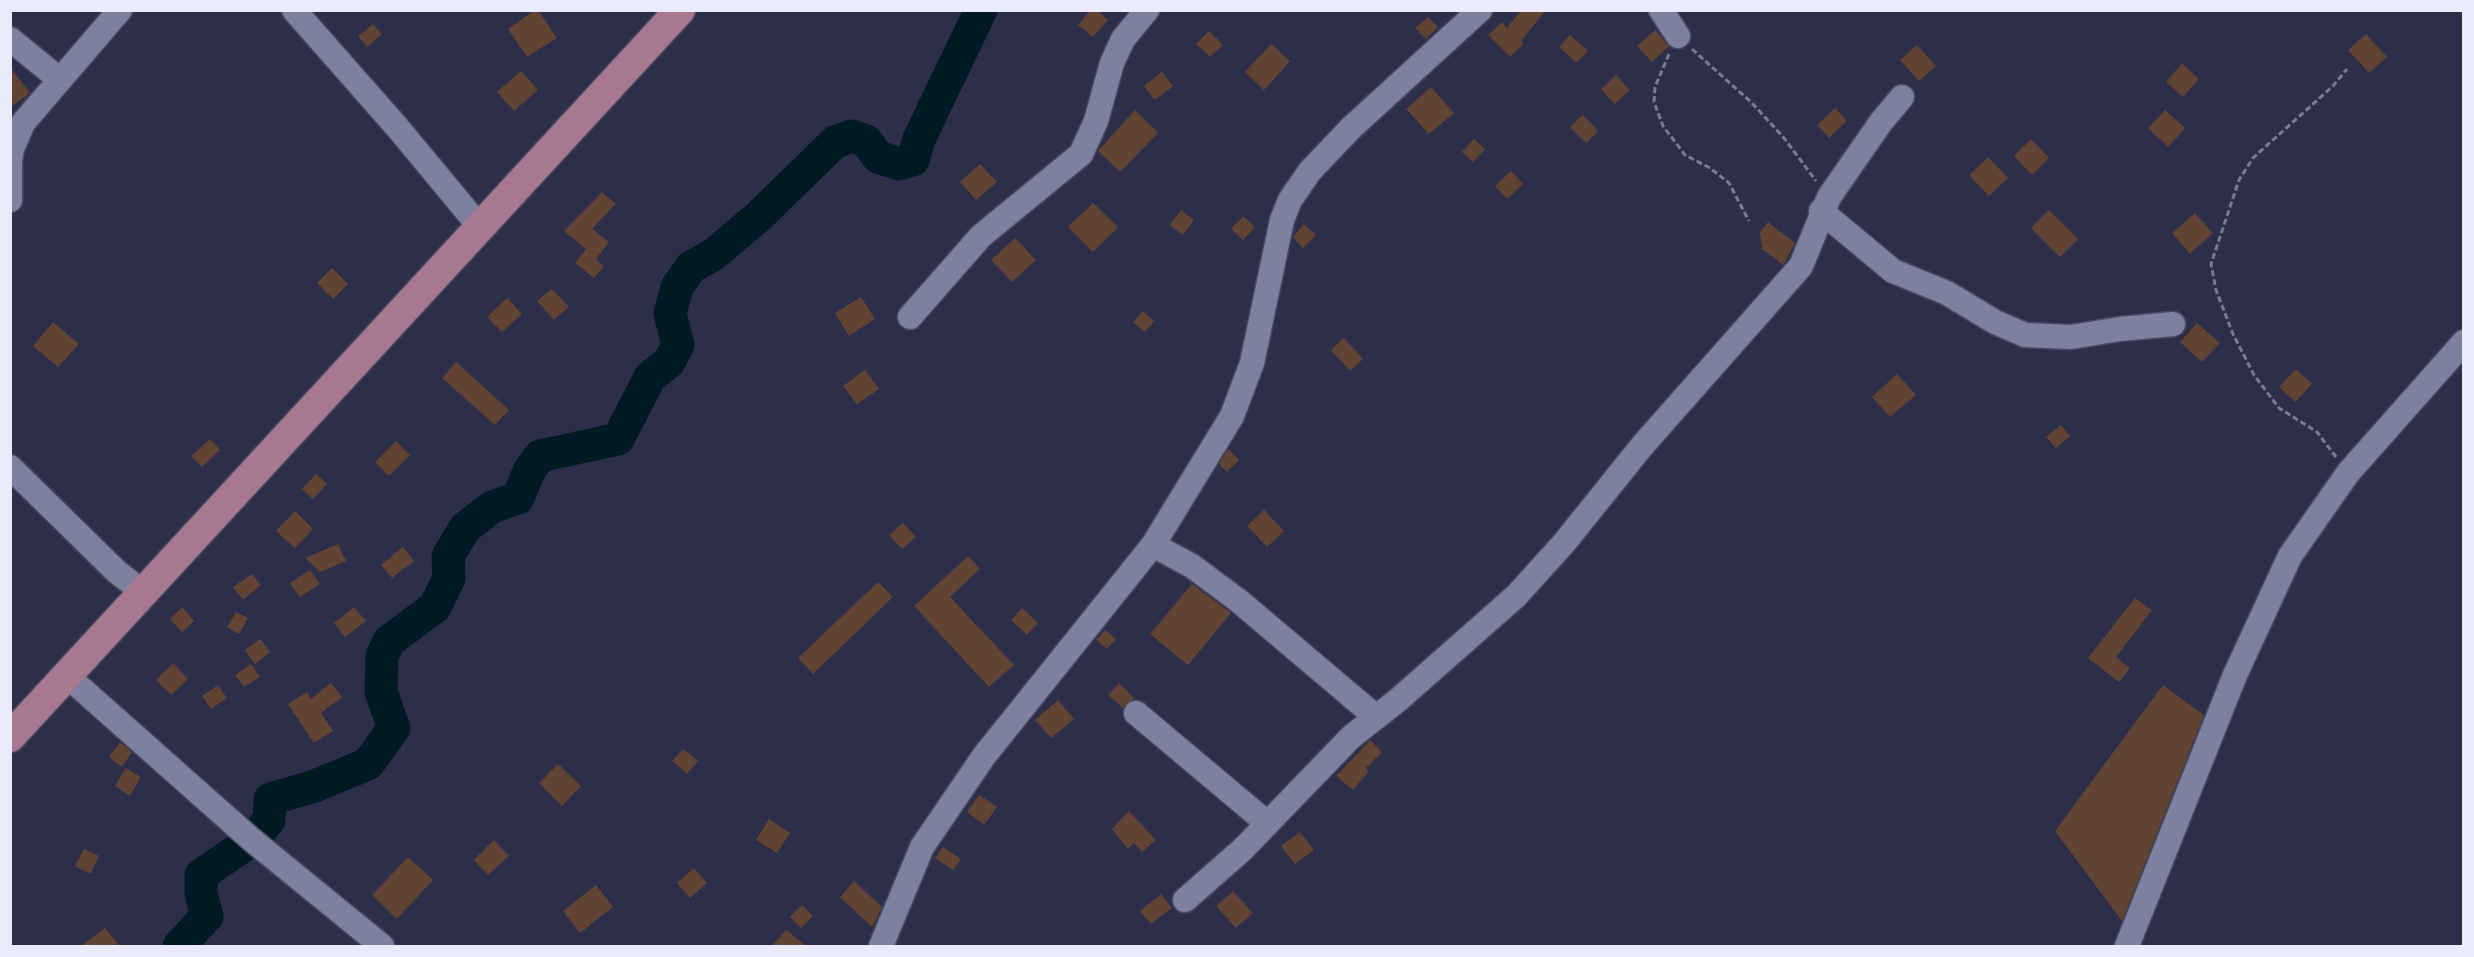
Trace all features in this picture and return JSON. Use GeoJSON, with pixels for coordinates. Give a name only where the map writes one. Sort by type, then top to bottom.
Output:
{"type":"FeatureCollection","features":[{"type":"Feature","properties":{"kind":"main road"},"geometry":{"type":"LineString","coordinates":[[10,737],[680,10]]}},
{"type":"Feature","properties":{"kind":"street"},"geometry":{"type":"LineString","coordinates":[[10,200],[13,179],[10,162],[12,149],[23,123],[120,10]]}},
{"type":"Feature","properties":{"kind":"street"},"geometry":{"type":"LineString","coordinates":[[294,10],[397,127],[480,227]]}},
{"type":"Feature","properties":{"kind":"street"},"geometry":{"type":"LineString","coordinates":[[910,317],[981,236],[1081,154],[1096,121],[1112,63],[1119,47],[1147,10]]}},
{"type":"Feature","properties":{"kind":"street"},"geometry":{"type":"LineString","coordinates":[[881,946],[922,847],[984,756],[1154,544],[1232,416],[1252,363],[1282,220],[1290,200],[1310,171],[1351,128],[1480,10]]}},
{"type":"Feature","properties":{"kind":"street"},"geometry":{"type":"LineString","coordinates":[[1661,10],[1678,36]]}},
{"type":"Feature","properties":{"kind":"street"},"geometry":{"type":"LineString","coordinates":[[10,39],[59,79]]}},
{"type":"Feature","properties":{"kind":"street"},"geometry":{"type":"LineString","coordinates":[[1185,900],[1243,849],[1351,737],[1516,596],[1564,543],[1642,446],[1801,266],[1825,204],[1881,122],[1902,97]]}},
{"type":"Feature","properties":{"kind":"street"},"geometry":{"type":"LineString","coordinates":[[1825,204],[1893,271],[1947,293],[1995,322],[2025,335],[2071,337],[2173,324]]}},
{"type":"Feature","properties":{"kind":"street"},"geometry":{"type":"LineString","coordinates":[[2127,946],[2235,675],[2265,605],[2290,556],[2348,473],[2463,342]]}},
{"type":"Feature","properties":{"kind":"street"},"geometry":{"type":"LineString","coordinates":[[10,467],[117,572],[143,592]]}},
{"type":"Feature","properties":{"kind":"street"},"geometry":{"type":"LineString","coordinates":[[1154,544],[1192,566],[1239,601],[1376,717]]}},
{"type":"Feature","properties":{"kind":"street"},"geometry":{"type":"LineString","coordinates":[[66,675],[252,840],[382,946]]}},
{"type":"Feature","properties":{"kind":"street"},"geometry":{"type":"LineString","coordinates":[[1136,713],[1267,823]]}},
{"type":"Feature","properties":{"kind":"path"},"geometry":{"type":"LineString","coordinates":[[1749,220],[1729,183],[1710,168],[1685,155],[1658,116],[1654,102],[1655,87],[1678,36],[1752,103],[1784,138],[1825,204]]}},
{"type":"Feature","properties":{"kind":"path"},"geometry":{"type":"LineString","coordinates":[[2347,69],[2333,86],[2253,158],[2239,180],[2211,264],[2216,290],[2233,333],[2254,375],[2279,408],[2317,432],[2348,473]]}},
{"type":"Feature","properties":{"kind":"building"},"geometry":{"type":"Polygon","coordinates":[[[538,10],[557,38],[527,57],[508,29],[538,10]]]}},
{"type":"Feature","properties":{"kind":"building"},"geometry":{"type":"Polygon","coordinates":[[[1090,10],[1097,10],[1108,20],[1093,37],[1078,25],[1090,10]]]}},
{"type":"Feature","properties":{"kind":"building"},"geometry":{"type":"Polygon","coordinates":[[[1521,10],[1546,10],[1521,41],[1524,44],[1510,57],[1488,35],[1502,22],[1507,28],[1521,10]]]}},
{"type":"Feature","properties":{"kind":"building"},"geometry":{"type":"Polygon","coordinates":[[[1428,17],[1438,27],[1426,39],[1415,28],[1428,17]]]}},
{"type":"Feature","properties":{"kind":"building"},"geometry":{"type":"Polygon","coordinates":[[[373,24],[382,34],[367,47],[358,36],[373,24]]]}},
{"type":"Feature","properties":{"kind":"building"},"geometry":{"type":"Polygon","coordinates":[[[1655,30],[1669,46],[1652,62],[1637,46],[1655,30]]]}},
{"type":"Feature","properties":{"kind":"building"},"geometry":{"type":"Polygon","coordinates":[[[1209,31],[1223,45],[1210,57],[1196,44],[1209,31]]]}},
{"type":"Feature","properties":{"kind":"building"},"geometry":{"type":"Polygon","coordinates":[[[2366,34],[2387,57],[2369,73],[2348,50],[2366,34]]]}},
{"type":"Feature","properties":{"kind":"building"},"geometry":{"type":"Polygon","coordinates":[[[1570,35],[1588,51],[1577,63],[1559,47],[1570,35]]]}},
{"type":"Feature","properties":{"kind":"building"},"geometry":{"type":"Polygon","coordinates":[[[1271,44],[1290,61],[1264,90],[1245,72],[1271,44]]]}},
{"type":"Feature","properties":{"kind":"building"},"geometry":{"type":"Polygon","coordinates":[[[1917,45],[1936,66],[1919,81],[1900,60],[1917,45]]]}},
{"type":"Feature","properties":{"kind":"building"},"geometry":{"type":"Polygon","coordinates":[[[2182,63],[2199,79],[2183,97],[2166,82],[2182,63]]]}},
{"type":"Feature","properties":{"kind":"building"},"geometry":{"type":"Polygon","coordinates":[[[10,67],[30,93],[10,107],[10,67]]]}},
{"type":"Feature","properties":{"kind":"building"},"geometry":{"type":"Polygon","coordinates":[[[521,71],[538,90],[514,111],[497,92],[521,71]]]}},
{"type":"Feature","properties":{"kind":"building"},"geometry":{"type":"Polygon","coordinates":[[[1162,72],[1173,86],[1155,100],[1144,86],[1162,72]]]}},
{"type":"Feature","properties":{"kind":"building"},"geometry":{"type":"Polygon","coordinates":[[[1616,75],[1630,90],[1615,104],[1601,89],[1616,75]]]}},
{"type":"Feature","properties":{"kind":"building"},"geometry":{"type":"Polygon","coordinates":[[[1431,87],[1454,113],[1429,134],[1406,109],[1431,87]]]}},
{"type":"Feature","properties":{"kind":"building"},"geometry":{"type":"Polygon","coordinates":[[[1835,108],[1847,121],[1829,138],[1817,125],[1835,108]]]}},
{"type":"Feature","properties":{"kind":"building"},"geometry":{"type":"Polygon","coordinates":[[[1135,110],[1158,133],[1120,172],[1098,151],[1135,110]]]}},
{"type":"Feature","properties":{"kind":"building"},"geometry":{"type":"Polygon","coordinates":[[[2165,110],[2185,128],[2168,147],[2148,128],[2165,110]]]}},
{"type":"Feature","properties":{"kind":"building"},"geometry":{"type":"Polygon","coordinates":[[[1583,115],[1598,131],[1586,143],[1570,127],[1583,115]]]}},
{"type":"Feature","properties":{"kind":"building"},"geometry":{"type":"Polygon","coordinates":[[[1474,139],[1485,149],[1473,162],[1462,152],[1474,139]]]}},
{"type":"Feature","properties":{"kind":"building"},"geometry":{"type":"Polygon","coordinates":[[[2031,139],[2049,158],[2032,175],[2014,156],[2031,139]]]}},
{"type":"Feature","properties":{"kind":"building"},"geometry":{"type":"Polygon","coordinates":[[[1988,157],[2008,178],[1989,196],[1969,175],[1988,157]]]}},
{"type":"Feature","properties":{"kind":"building"},"geometry":{"type":"Polygon","coordinates":[[[980,164],[997,182],[976,200],[960,182],[980,164]]]}},
{"type":"Feature","properties":{"kind":"building"},"geometry":{"type":"Polygon","coordinates":[[[1511,171],[1523,184],[1507,199],[1495,186],[1511,171]]]}},
{"type":"Feature","properties":{"kind":"building"},"geometry":{"type":"Polygon","coordinates":[[[602,192],[616,204],[592,229],[609,242],[596,259],[604,266],[594,278],[575,263],[586,249],[564,231],[602,192]]]}},
{"type":"Feature","properties":{"kind":"building"},"geometry":{"type":"Polygon","coordinates":[[[1093,203],[1118,227],[1093,252],[1068,227],[1093,203]]]}},
{"type":"Feature","properties":{"kind":"building"},"geometry":{"type":"Polygon","coordinates":[[[1181,210],[1194,220],[1183,235],[1170,225],[1181,210]]]}},
{"type":"Feature","properties":{"kind":"building"},"geometry":{"type":"Polygon","coordinates":[[[2049,210],[2078,239],[2060,257],[2031,228],[2049,210]]]}},
{"type":"Feature","properties":{"kind":"building"},"geometry":{"type":"Polygon","coordinates":[[[2195,213],[2213,233],[2190,254],[2172,233],[2195,213]]]}},
{"type":"Feature","properties":{"kind":"building"},"geometry":{"type":"Polygon","coordinates":[[[1243,216],[1255,227],[1243,240],[1231,229],[1243,216]]]}},
{"type":"Feature","properties":{"kind":"building"},"geometry":{"type":"Polygon","coordinates":[[[1768,222],[1795,243],[1783,265],[1762,249],[1760,232],[1768,222]]]}},
{"type":"Feature","properties":{"kind":"building"},"geometry":{"type":"Polygon","coordinates":[[[1304,224],[1316,235],[1303,248],[1293,237],[1304,224]]]}},
{"type":"Feature","properties":{"kind":"building"},"geometry":{"type":"Polygon","coordinates":[[[1015,238],[1036,260],[1012,282],[991,260],[1015,238]]]}},
{"type":"Feature","properties":{"kind":"building"},"geometry":{"type":"Polygon","coordinates":[[[332,268],[348,284],[333,299],[317,283],[332,268]]]}},
{"type":"Feature","properties":{"kind":"building"},"geometry":{"type":"Polygon","coordinates":[[[552,289],[569,307],[554,320],[537,301],[552,289]]]}},
{"type":"Feature","properties":{"kind":"building"},"geometry":{"type":"Polygon","coordinates":[[[861,297],[875,319],[849,336],[835,313],[861,297]]]}},
{"type":"Feature","properties":{"kind":"building"},"geometry":{"type":"Polygon","coordinates":[[[507,298],[522,314],[502,332],[487,317],[507,298]]]}},
{"type":"Feature","properties":{"kind":"building"},"geometry":{"type":"Polygon","coordinates":[[[1143,311],[1154,321],[1145,332],[1133,322],[1143,311]]]}},
{"type":"Feature","properties":{"kind":"building"},"geometry":{"type":"Polygon","coordinates":[[[53,322],[79,344],[58,367],[33,346],[53,322]]]}},
{"type":"Feature","properties":{"kind":"building"},"geometry":{"type":"Polygon","coordinates":[[[2197,323],[2220,343],[2202,362],[2180,342],[2197,323]]]}},
{"type":"Feature","properties":{"kind":"building"},"geometry":{"type":"Polygon","coordinates":[[[1344,338],[1363,359],[1350,371],[1331,350],[1344,338]]]}},
{"type":"Feature","properties":{"kind":"building"},"geometry":{"type":"Polygon","coordinates":[[[456,362],[509,410],[495,425],[442,378],[456,362]]]}},
{"type":"Feature","properties":{"kind":"building"},"geometry":{"type":"Polygon","coordinates":[[[2296,369],[2312,384],[2295,402],[2279,387],[2296,369]]]}},
{"type":"Feature","properties":{"kind":"building"},"geometry":{"type":"Polygon","coordinates":[[[865,370],[879,389],[857,404],[843,386],[865,370]]]}},
{"type":"Feature","properties":{"kind":"building"},"geometry":{"type":"Polygon","coordinates":[[[1897,374],[1916,395],[1890,417],[1872,397],[1897,374]]]}},
{"type":"Feature","properties":{"kind":"building"},"geometry":{"type":"Polygon","coordinates":[[[2061,425],[2070,436],[2056,448],[2046,437],[2061,425]]]}},
{"type":"Feature","properties":{"kind":"building"},"geometry":{"type":"Polygon","coordinates":[[[210,439],[220,450],[202,467],[191,456],[210,439]]]}},
{"type":"Feature","properties":{"kind":"building"},"geometry":{"type":"Polygon","coordinates":[[[396,441],[410,455],[389,476],[375,462],[396,441]]]}},
{"type":"Feature","properties":{"kind":"building"},"geometry":{"type":"Polygon","coordinates":[[[1228,449],[1239,460],[1227,472],[1219,464],[1228,449]]]}},
{"type":"Feature","properties":{"kind":"building"},"geometry":{"type":"Polygon","coordinates":[[[316,474],[327,484],[313,499],[302,489],[316,474]]]}},
{"type":"Feature","properties":{"kind":"building"},"geometry":{"type":"Polygon","coordinates":[[[1264,510],[1284,531],[1267,547],[1247,526],[1264,510]]]}},
{"type":"Feature","properties":{"kind":"building"},"geometry":{"type":"Polygon","coordinates":[[[295,511],[313,529],[295,548],[276,531],[295,511]]]}},
{"type":"Feature","properties":{"kind":"building"},"geometry":{"type":"Polygon","coordinates":[[[903,523],[916,537],[902,549],[889,535],[903,523]]]}},
{"type":"Feature","properties":{"kind":"building"},"geometry":{"type":"Polygon","coordinates":[[[338,544],[346,561],[320,572],[305,558],[338,544]]]}},
{"type":"Feature","properties":{"kind":"building"},"geometry":{"type":"Polygon","coordinates":[[[403,547],[414,561],[392,578],[381,565],[403,547]]]}},
{"type":"Feature","properties":{"kind":"building"},"geometry":{"type":"Polygon","coordinates":[[[968,556],[980,569],[950,597],[1014,665],[989,687],[914,606],[968,556]]]}},
{"type":"Feature","properties":{"kind":"building"},"geometry":{"type":"Polygon","coordinates":[[[310,570],[320,584],[300,597],[290,583],[310,570]]]}},
{"type":"Feature","properties":{"kind":"building"},"geometry":{"type":"Polygon","coordinates":[[[252,574],[261,585],[243,600],[233,587],[252,574]]]}},
{"type":"Feature","properties":{"kind":"building"},"geometry":{"type":"Polygon","coordinates":[[[878,582],[893,597],[813,674],[798,658],[878,582]]]}},
{"type":"Feature","properties":{"kind":"building"},"geometry":{"type":"Polygon","coordinates":[[[1192,584],[1231,613],[1188,665],[1150,634],[1192,584]]]}},
{"type":"Feature","properties":{"kind":"building"},"geometry":{"type":"Polygon","coordinates":[[[2135,598],[2152,610],[2116,657],[2130,668],[2119,682],[2088,658],[2135,598]]]}},
{"type":"Feature","properties":{"kind":"building"},"geometry":{"type":"Polygon","coordinates":[[[182,607],[194,621],[182,632],[170,619],[182,607]]]}},
{"type":"Feature","properties":{"kind":"building"},"geometry":{"type":"Polygon","coordinates":[[[354,607],[366,621],[345,637],[334,623],[354,607]]]}},
{"type":"Feature","properties":{"kind":"building"},"geometry":{"type":"Polygon","coordinates":[[[1022,608],[1038,623],[1027,635],[1011,620],[1022,608]]]}},
{"type":"Feature","properties":{"kind":"building"},"geometry":{"type":"Polygon","coordinates":[[[236,612],[248,618],[239,634],[227,627],[236,612]]]}},
{"type":"Feature","properties":{"kind":"building"},"geometry":{"type":"Polygon","coordinates":[[[1105,630],[1116,639],[1107,649],[1096,640],[1105,630]]]}},
{"type":"Feature","properties":{"kind":"building"},"geometry":{"type":"Polygon","coordinates":[[[260,639],[270,652],[255,664],[245,650],[260,639]]]}},
{"type":"Feature","properties":{"kind":"building"},"geometry":{"type":"Polygon","coordinates":[[[173,663],[188,679],[171,695],[156,680],[173,663]]]}},
{"type":"Feature","properties":{"kind":"building"},"geometry":{"type":"Polygon","coordinates":[[[251,664],[260,677],[244,687],[235,675],[251,664]]]}},
{"type":"Feature","properties":{"kind":"building"},"geometry":{"type":"Polygon","coordinates":[[[331,683],[342,697],[321,713],[333,731],[314,743],[288,704],[307,692],[311,699],[331,683]]]}},
{"type":"Feature","properties":{"kind":"building"},"geometry":{"type":"Polygon","coordinates":[[[1119,683],[1134,698],[1123,708],[1108,695],[1119,683]]]}},
{"type":"Feature","properties":{"kind":"building"},"geometry":{"type":"Polygon","coordinates":[[[218,685],[227,698],[211,709],[202,696],[218,685]]]}},
{"type":"Feature","properties":{"kind":"building"},"geometry":{"type":"Polygon","coordinates":[[[2163,685],[2204,715],[2122,921],[2055,831],[2163,685]]]}},
{"type":"Feature","properties":{"kind":"building"},"geometry":{"type":"Polygon","coordinates":[[[1058,700],[1074,719],[1051,738],[1035,720],[1058,700]]]}},
{"type":"Feature","properties":{"kind":"building"},"geometry":{"type":"Polygon","coordinates":[[[1370,740],[1382,752],[1366,768],[1369,771],[1353,790],[1336,776],[1370,740]]]}},
{"type":"Feature","properties":{"kind":"building"},"geometry":{"type":"Polygon","coordinates":[[[120,742],[132,752],[122,767],[109,757],[120,742]]]}},
{"type":"Feature","properties":{"kind":"building"},"geometry":{"type":"Polygon","coordinates":[[[683,749],[698,761],[687,774],[672,761],[683,749]]]}},
{"type":"Feature","properties":{"kind":"building"},"geometry":{"type":"Polygon","coordinates":[[[558,764],[581,786],[562,806],[539,783],[558,764]]]}},
{"type":"Feature","properties":{"kind":"building"},"geometry":{"type":"Polygon","coordinates":[[[126,768],[141,777],[130,796],[115,786],[126,768]]]}},
{"type":"Feature","properties":{"kind":"building"},"geometry":{"type":"Polygon","coordinates":[[[979,795],[997,807],[984,825],[967,812],[979,795]]]}},
{"type":"Feature","properties":{"kind":"building"},"geometry":{"type":"Polygon","coordinates":[[[1129,811],[1156,840],[1142,852],[1134,843],[1128,849],[1112,829],[1129,811]]]}},
{"type":"Feature","properties":{"kind":"building"},"geometry":{"type":"Polygon","coordinates":[[[769,819],[790,833],[777,853],[756,840],[769,819]]]}},
{"type":"Feature","properties":{"kind":"building"},"geometry":{"type":"Polygon","coordinates":[[[1300,832],[1314,850],[1295,864],[1281,846],[1300,832]]]}},
{"type":"Feature","properties":{"kind":"building"},"geometry":{"type":"Polygon","coordinates":[[[494,840],[509,856],[488,875],[474,860],[494,840]]]}},
{"type":"Feature","properties":{"kind":"building"},"geometry":{"type":"Polygon","coordinates":[[[943,847],[961,859],[953,870],[935,858],[943,847]]]}},
{"type":"Feature","properties":{"kind":"building"},"geometry":{"type":"Polygon","coordinates":[[[84,849],[99,856],[90,874],[75,866],[84,849]]]}},
{"type":"Feature","properties":{"kind":"building"},"geometry":{"type":"Polygon","coordinates":[[[408,857],[433,880],[397,919],[372,895],[408,857]]]}},
{"type":"Feature","properties":{"kind":"building"},"geometry":{"type":"Polygon","coordinates":[[[694,868],[707,883],[690,898],[677,883],[694,868]]]}},
{"type":"Feature","properties":{"kind":"building"},"geometry":{"type":"Polygon","coordinates":[[[854,881],[882,907],[872,927],[840,897],[854,881]]]}},
{"type":"Feature","properties":{"kind":"building"},"geometry":{"type":"Polygon","coordinates":[[[596,885],[613,907],[580,933],[563,911],[596,885]]]}},
{"type":"Feature","properties":{"kind":"building"},"geometry":{"type":"Polygon","coordinates":[[[1233,891],[1253,913],[1236,928],[1216,906],[1233,891]]]}},
{"type":"Feature","properties":{"kind":"building"},"geometry":{"type":"Polygon","coordinates":[[[1161,894],[1172,908],[1151,924],[1140,911],[1161,894]]]}},
{"type":"Feature","properties":{"kind":"building"},"geometry":{"type":"Polygon","coordinates":[[[802,905],[813,916],[801,928],[790,917],[802,905]]]}},
{"type":"Feature","properties":{"kind":"building"},"geometry":{"type":"Polygon","coordinates":[[[105,928],[120,946],[81,946],[105,928]]]}},
{"type":"Feature","properties":{"kind":"building"},"geometry":{"type":"Polygon","coordinates":[[[786,930],[806,946],[772,946],[786,930]]]}},
{"type":"Feature","properties":{"kind":"waterway"},"geometry":{"type":"LineString","coordinates":[[179,946],[207,916],[201,894],[201,875],[252,840],[269,820],[270,799],[312,787],[368,764],[394,728],[381,692],[382,656],[389,641],[435,607],[449,578],[448,556],[465,528],[492,507],[518,498],[529,471],[540,456],[618,439],[650,377],[669,362],[678,345],[670,314],[677,287],[691,267],[713,255],[758,217],[835,142],[851,136],[866,141],[878,157],[899,164],[913,160],[919,139],[981,10]]}}]}
